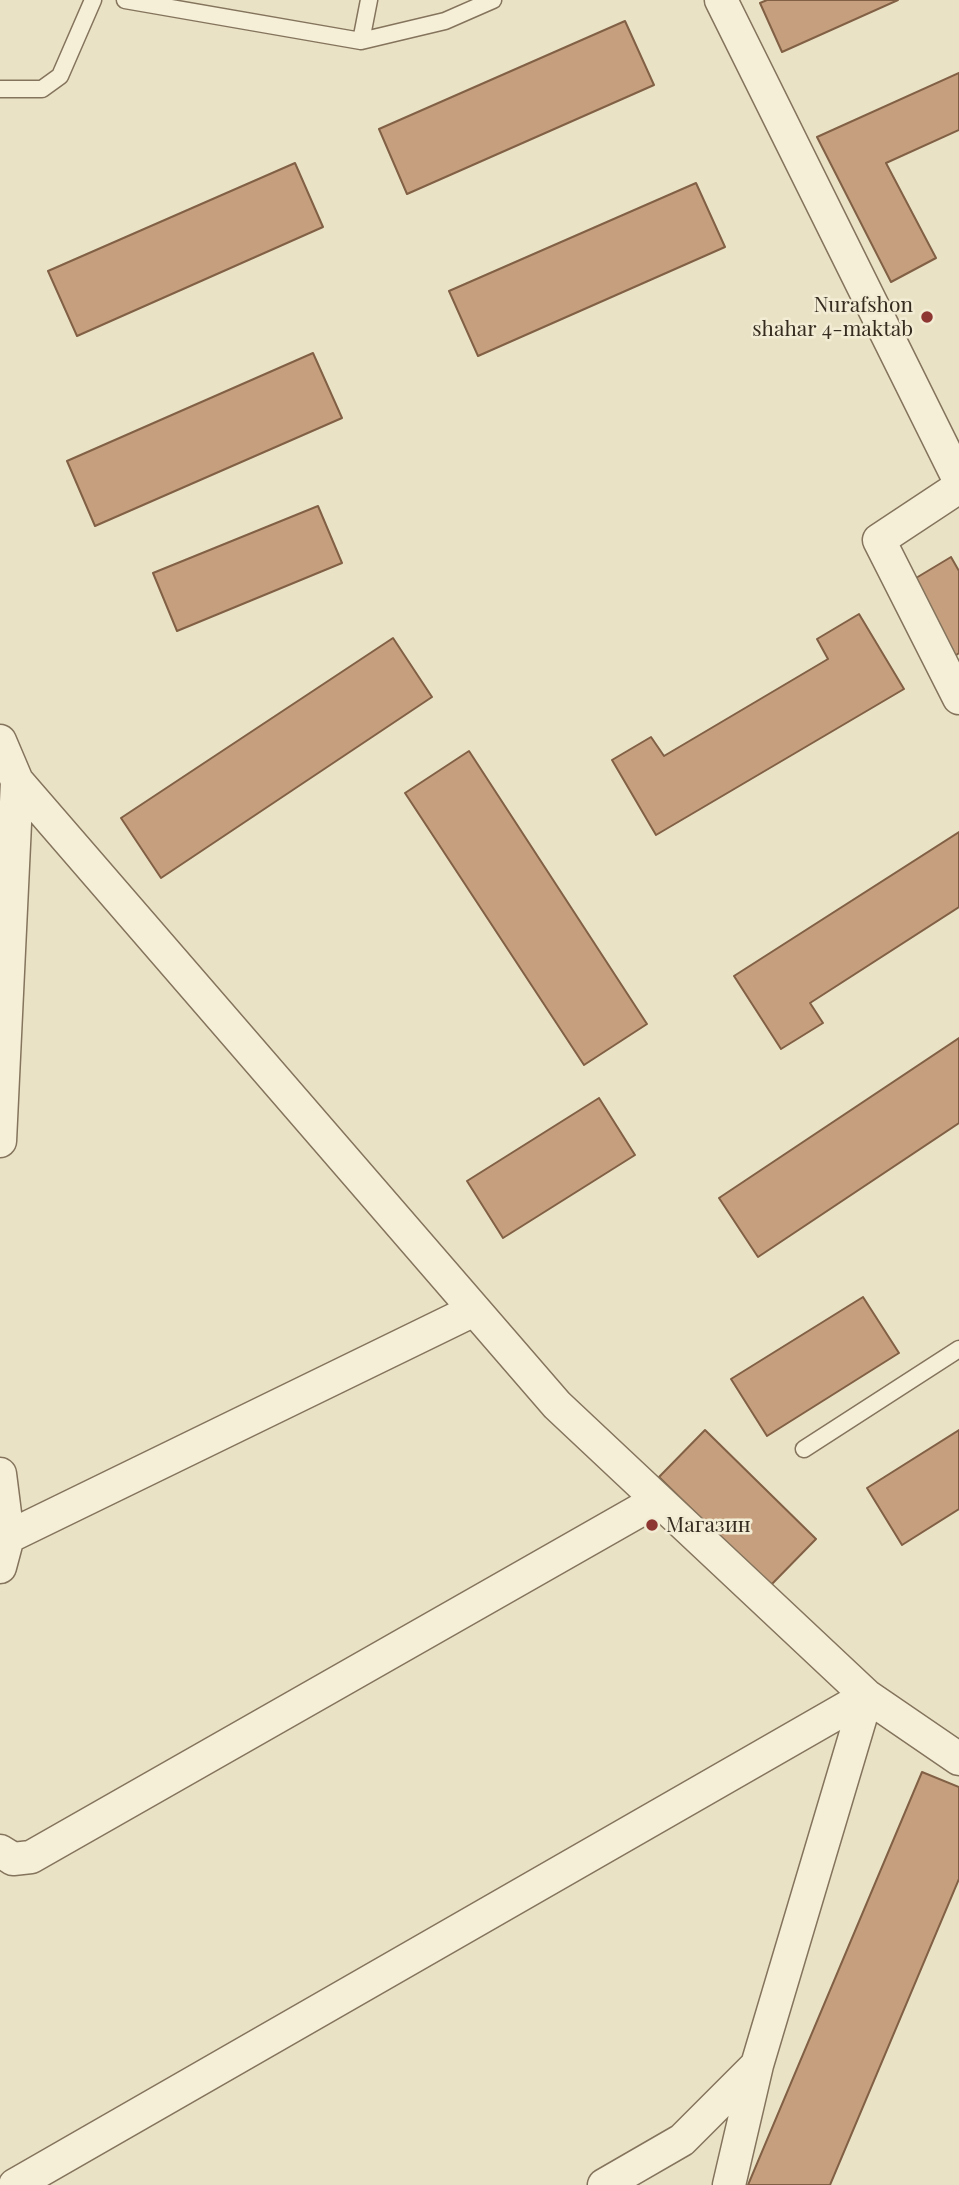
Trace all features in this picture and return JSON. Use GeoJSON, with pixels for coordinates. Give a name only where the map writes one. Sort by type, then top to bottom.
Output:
{"type":"FeatureCollection","features":[{"type":"Feature","properties":{"kind":"street"},"geometry":{"type":"LineString","coordinates":[[721,0],[959,480]]}},
{"type":"Feature","properties":{"kind":"street"},"geometry":{"type":"LineString","coordinates":[[959,487],[879,540],[959,698]]}},
{"type":"Feature","properties":{"kind":"street"},"geometry":{"type":"LineString","coordinates":[[0,741],[17,781],[557,1405],[867,1696],[959,1759]]}},
{"type":"Feature","properties":{"kind":"street"},"geometry":{"type":"LineString","coordinates":[[0,1141],[17,781]]}},
{"type":"Feature","properties":{"kind":"street"},"geometry":{"type":"LineString","coordinates":[[0,1474],[4,1552],[474,1310]]}},
{"type":"Feature","properties":{"kind":"street"},"geometry":{"type":"LineString","coordinates":[[0,1851],[13,1859],[31,1857],[658,1500]]}},
{"type":"Feature","properties":{"kind":"street"},"geometry":{"type":"LineString","coordinates":[[729,2185],[757,2065],[867,1696]]}},
{"type":"Feature","properties":{"kind":"street"},"geometry":{"type":"LineString","coordinates":[[15,2185],[867,1696]]}},
{"type":"Feature","properties":{"kind":"street"},"geometry":{"type":"LineString","coordinates":[[604,2185],[682,2140],[757,2065]]}},
{"type":"Feature","properties":{"kind":"lane"},"geometry":{"type":"LineString","coordinates":[[0,89],[42,89],[60,76],[93,0]]}},
{"type":"Feature","properties":{"kind":"lane"},"geometry":{"type":"LineString","coordinates":[[125,0],[361,41],[445,22],[493,0]]}},
{"type":"Feature","properties":{"kind":"lane"},"geometry":{"type":"LineString","coordinates":[[361,41],[369,0]]}},
{"type":"Feature","properties":{"kind":"lane"},"geometry":{"type":"LineString","coordinates":[[804,1449],[959,1349]]}},
{"type":"Feature","properties":{"kind":"building"},"geometry":{"type":"Polygon","coordinates":[[[767,0],[898,0],[782,52],[760,3],[767,0]]]}},
{"type":"Feature","properties":{"kind":"building"},"geometry":{"type":"Polygon","coordinates":[[[625,21],[654,85],[407,194],[379,129],[625,21]]]}},
{"type":"Feature","properties":{"kind":"building"},"geometry":{"type":"Polygon","coordinates":[[[959,73],[959,130],[886,163],[936,258],[891,282],[817,137],[959,73]]]}},
{"type":"Feature","properties":{"kind":"building"},"geometry":{"type":"Polygon","coordinates":[[[295,163],[323,227],[77,336],[48,271],[295,163]]]}},
{"type":"Feature","properties":{"kind":"building"},"geometry":{"type":"Polygon","coordinates":[[[696,183],[725,247],[478,356],[449,291],[696,183]]]}},
{"type":"Feature","properties":{"kind":"building"},"geometry":{"type":"Polygon","coordinates":[[[313,353],[342,418],[95,526],[67,461],[313,353]]]}},
{"type":"Feature","properties":{"kind":"building"},"geometry":{"type":"Polygon","coordinates":[[[318,506],[342,563],[177,631],[153,573],[318,506]]]}},
{"type":"Feature","properties":{"kind":"building"},"geometry":{"type":"Polygon","coordinates":[[[951,557],[959,571],[959,653],[955,656],[911,581],[951,557]]]}},
{"type":"Feature","properties":{"kind":"building"},"geometry":{"type":"Polygon","coordinates":[[[859,614],[904,689],[656,835],[612,760],[651,737],[664,756],[828,659],[817,639],[859,614]]]}},
{"type":"Feature","properties":{"kind":"building"},"geometry":{"type":"Polygon","coordinates":[[[393,638],[432,697],[161,878],[121,818],[393,638]]]}},
{"type":"Feature","properties":{"kind":"building"},"geometry":{"type":"Polygon","coordinates":[[[469,751],[647,1024],[584,1065],[405,793],[469,751]]]}},
{"type":"Feature","properties":{"kind":"building"},"geometry":{"type":"Polygon","coordinates":[[[959,832],[959,907],[810,1003],[823,1023],[781,1049],[734,976],[959,832]]]}},
{"type":"Feature","properties":{"kind":"building"},"geometry":{"type":"Polygon","coordinates":[[[959,1038],[959,1123],[758,1257],[719,1198],[959,1038]]]}},
{"type":"Feature","properties":{"kind":"building"},"geometry":{"type":"Polygon","coordinates":[[[599,1098],[635,1155],[503,1238],[467,1181],[599,1098]]]}},
{"type":"Feature","properties":{"kind":"building"},"geometry":{"type":"Polygon","coordinates":[[[863,1297],[899,1353],[767,1436],[731,1379],[863,1297]]]}},
{"type":"Feature","properties":{"kind":"building"},"geometry":{"type":"Polygon","coordinates":[[[705,1430],[816,1539],[770,1586],[659,1477],[705,1430]]]}},
{"type":"Feature","properties":{"kind":"building"},"geometry":{"type":"Polygon","coordinates":[[[959,1430],[959,1509],[902,1545],[867,1488],[959,1430]]]}},
{"type":"Feature","properties":{"kind":"building"},"geometry":{"type":"Polygon","coordinates":[[[922,1772],[959,1787],[959,1879],[830,2185],[748,2185],[922,1772]]]}},
{"type":"Feature","properties":{"kind":"place","name":"Nurafshon shahar 4-maktab"},"geometry":{"type":"Point","coordinates":[927,317]}},
{"type":"Feature","properties":{"kind":"place","name":"Магазин"},"geometry":{"type":"Point","coordinates":[652,1525]}}]}
